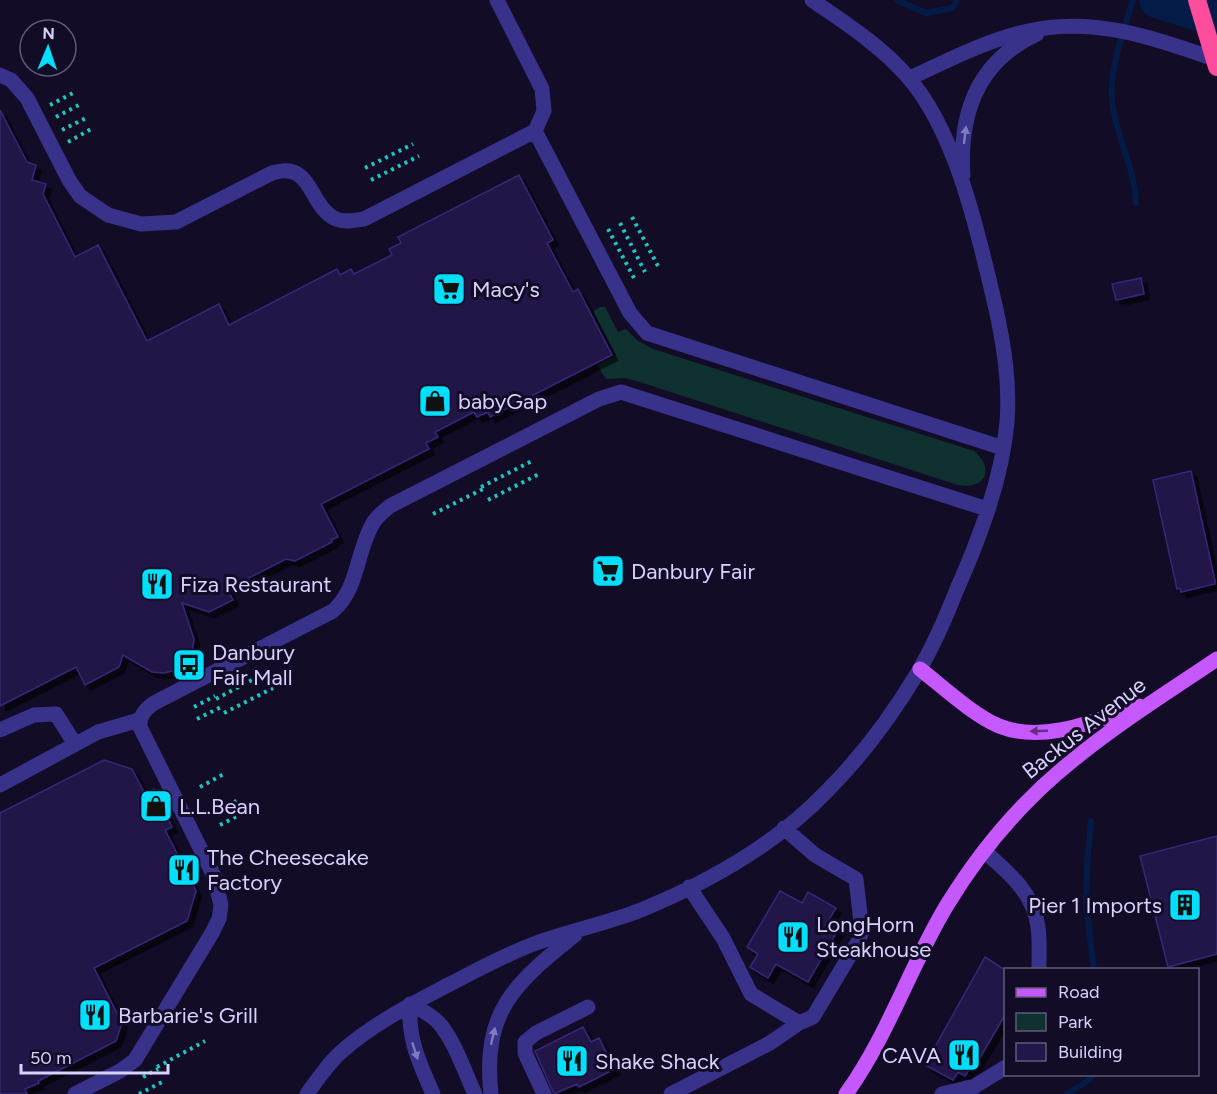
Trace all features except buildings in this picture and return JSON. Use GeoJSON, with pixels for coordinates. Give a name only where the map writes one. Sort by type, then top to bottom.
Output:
{"type":"FeatureCollection","features":[{"type":"Feature","properties":{"kind":"highway"},"geometry":{"type":"LineString","coordinates":[[1197,0],[1217,67]]}},
{"type":"Feature","properties":{"kind":"main road","name":"Backus Avenue"},"geometry":{"type":"LineString","coordinates":[[846,1094],[880,1035],[945,908],[984,851],[1024,806],[1071,762],[1217,659]]}},
{"type":"Feature","properties":{"kind":"main road"},"geometry":{"type":"LineString","coordinates":[[920,669],[987,719],[1001,727],[1019,730],[1038,732],[1077,726],[1156,700]]}},
{"type":"Feature","properties":{"kind":"lane"},"geometry":{"type":"LineString","coordinates":[[0,75],[11,80],[27,98],[69,180],[80,196],[108,214],[141,224],[176,222],[283,169],[304,178],[326,213],[337,220],[364,219],[535,131],[544,111],[542,89],[497,0]]}},
{"type":"Feature","properties":{"kind":"lane"},"geometry":{"type":"LineString","coordinates":[[307,1094],[339,1054],[364,1034],[410,1004],[515,951],[638,911],[689,887],[738,860],[784,828],[827,792],[885,721],[920,669],[960,583],[987,509],[1003,448],[1008,394],[1002,336],[965,193],[941,130],[909,78],[888,56],[812,0]]}},
{"type":"Feature","properties":{"kind":"lane"},"geometry":{"type":"LineString","coordinates":[[909,78],[997,40],[1026,31],[1053,27],[1111,29],[1143,35],[1217,60]]}},
{"type":"Feature","properties":{"kind":"lane"},"geometry":{"type":"LineString","coordinates":[[965,193],[963,169],[966,123],[979,83],[991,66],[1010,50],[1053,27]]}},
{"type":"Feature","properties":{"kind":"lane"},"geometry":{"type":"LineString","coordinates":[[535,131],[630,313],[647,333],[1003,448]]}},
{"type":"Feature","properties":{"kind":"lane"},"geometry":{"type":"LineString","coordinates":[[75,1094],[120,1071],[135,1060],[213,933],[220,912],[219,891],[214,876],[140,727],[139,720],[147,707],[333,611],[343,602],[349,592],[374,520],[390,506],[611,393],[621,392],[987,509]]}},
{"type":"Feature","properties":{"kind":"lane"},"geometry":{"type":"LineString","coordinates":[[0,730],[34,715],[56,714],[75,744]]}},
{"type":"Feature","properties":{"kind":"lane"},"geometry":{"type":"LineString","coordinates":[[0,785],[98,732],[139,720]]}},
{"type":"Feature","properties":{"kind":"lane"},"geometry":{"type":"LineString","coordinates":[[671,1094],[770,1043],[799,1023],[813,1017],[859,940],[862,931],[856,879],[815,855],[784,828]]}},
{"type":"Feature","properties":{"kind":"lane"},"geometry":{"type":"LineString","coordinates":[[984,851],[1020,885],[1032,906],[1039,929],[1039,968]]}},
{"type":"Feature","properties":{"kind":"lane"},"geometry":{"type":"LineString","coordinates":[[689,887],[723,938],[751,994],[799,1023]]}},
{"type":"Feature","properties":{"kind":"lane"},"geometry":{"type":"LineString","coordinates":[[491,1094],[489,1061],[491,1041],[496,1022],[505,1004],[517,985],[534,968],[583,929]]}},
{"type":"Feature","properties":{"kind":"lane"},"geometry":{"type":"LineString","coordinates":[[410,1004],[409,1022],[414,1052],[432,1094]]}},
{"type":"Feature","properties":{"kind":"lane"},"geometry":{"type":"LineString","coordinates":[[410,1004],[428,1013],[439,1023],[475,1094]]}},
{"type":"Feature","properties":{"kind":"lane"},"geometry":{"type":"LineString","coordinates":[[543,1094],[525,1053],[525,1042],[536,1033],[588,1007]]}},
{"type":"Feature","properties":{"kind":"lane"},"geometry":{"type":"LineString","coordinates":[[942,1094],[971,1090],[1004,1067]]}},
{"type":"Feature","properties":{"kind":"path"},"geometry":{"type":"LineString","coordinates":[[50,105],[73,93]]}},
{"type":"Feature","properties":{"kind":"path"},"geometry":{"type":"LineString","coordinates":[[56,117],[79,105]]}},
{"type":"Feature","properties":{"kind":"path"},"geometry":{"type":"LineString","coordinates":[[62,130],[86,118]]}},
{"type":"Feature","properties":{"kind":"path"},"geometry":{"type":"LineString","coordinates":[[68,142],[92,129]]}},
{"type":"Feature","properties":{"kind":"path"},"geometry":{"type":"LineString","coordinates":[[365,168],[413,144]]}},
{"type":"Feature","properties":{"kind":"path"},"geometry":{"type":"LineString","coordinates":[[371,180],[419,156]]}},
{"type":"Feature","properties":{"kind":"path"},"geometry":{"type":"LineString","coordinates":[[632,217],[658,266]]}},
{"type":"Feature","properties":{"kind":"path"},"geometry":{"type":"LineString","coordinates":[[620,223],[645,272]]}},
{"type":"Feature","properties":{"kind":"path"},"geometry":{"type":"LineString","coordinates":[[608,229],[634,278]]}},
{"type":"Feature","properties":{"kind":"path"},"geometry":{"type":"LineString","coordinates":[[433,514],[532,461]]}},
{"type":"Feature","properties":{"kind":"path"},"geometry":{"type":"LineString","coordinates":[[488,500],[539,474]]}},
{"type":"Feature","properties":{"kind":"path"},"geometry":{"type":"LineString","coordinates":[[269,680],[294,667]]}},
{"type":"Feature","properties":{"kind":"path"},"geometry":{"type":"LineString","coordinates":[[194,707],[265,673]]}},
{"type":"Feature","properties":{"kind":"path"},"geometry":{"type":"LineString","coordinates":[[224,713],[273,688]]}},
{"type":"Feature","properties":{"kind":"path"},"geometry":{"type":"LineString","coordinates":[[197,719],[221,707]]}},
{"type":"Feature","properties":{"kind":"path"},"geometry":{"type":"LineString","coordinates":[[200,787],[224,774]]}},
{"type":"Feature","properties":{"kind":"path"},"geometry":{"type":"LineString","coordinates":[[214,813],[238,800]]}},
{"type":"Feature","properties":{"kind":"path"},"geometry":{"type":"LineString","coordinates":[[220,825],[244,812]]}},
{"type":"Feature","properties":{"kind":"path"},"geometry":{"type":"LineString","coordinates":[[157,1067],[205,1041]]}},
{"type":"Feature","properties":{"kind":"path"},"geometry":{"type":"LineString","coordinates":[[140,1094],[164,1081]]}},
{"type":"Feature","properties":{"kind":"green space"},"geometry":{"type":"Polygon","coordinates":[[[605,307],[618,332],[626,329],[638,341],[653,349],[974,451],[984,465],[986,471],[984,477],[975,484],[958,485],[643,383],[625,378],[606,379],[597,365],[616,355],[593,311],[605,307]]]}},
{"type":"Feature","properties":{"kind":"waterway"},"geometry":{"type":"LineString","coordinates":[[897,0],[926,13],[952,8],[957,0]]}},
{"type":"Feature","properties":{"kind":"waterway"},"geometry":{"type":"LineString","coordinates":[[1133,0],[1118,49],[1113,75],[1112,100],[1132,177],[1136,203]]}},
{"type":"Feature","properties":{"kind":"waterway"},"geometry":{"type":"LineString","coordinates":[[1157,0],[1217,19]]}},
{"type":"Feature","properties":{"kind":"waterway"},"geometry":{"type":"LineString","coordinates":[[1091,821],[1086,904],[1094,968]]}},
{"type":"Feature","properties":{"kind":"waterway"},"geometry":{"type":"LineString","coordinates":[[1067,1094],[1092,1076]]}},
{"type":"Feature","properties":{"kind":"place","name":"Macy's"},"geometry":{"type":"Point","coordinates":[449,289]}},
{"type":"Feature","properties":{"kind":"place","name":"babyGap"},"geometry":{"type":"Point","coordinates":[435,401]}},
{"type":"Feature","properties":{"kind":"place","name":"Danbury Fair"},"geometry":{"type":"Point","coordinates":[608,571]}},
{"type":"Feature","properties":{"kind":"place","name":"Fiza Restaurant"},"geometry":{"type":"Point","coordinates":[157,584]}},
{"type":"Feature","properties":{"kind":"place","name":"Danbury Fair Mall"},"geometry":{"type":"Point","coordinates":[189,665]}},
{"type":"Feature","properties":{"kind":"place","name":"L.L.Bean"},"geometry":{"type":"Point","coordinates":[156,806]}},
{"type":"Feature","properties":{"kind":"place","name":"The Cheesecake Factory"},"geometry":{"type":"Point","coordinates":[184,870]}},
{"type":"Feature","properties":{"kind":"place","name":"Pier 1 Imports"},"geometry":{"type":"Point","coordinates":[1185,905]}},
{"type":"Feature","properties":{"kind":"place","name":"LongHorn Steakhouse"},"geometry":{"type":"Point","coordinates":[793,937]}},
{"type":"Feature","properties":{"kind":"place","name":"Barbarie's Grill"},"geometry":{"type":"Point","coordinates":[95,1015]}},
{"type":"Feature","properties":{"kind":"place","name":"CAVA"},"geometry":{"type":"Point","coordinates":[964,1055]}},
{"type":"Feature","properties":{"kind":"place","name":"Shake Shack"},"geometry":{"type":"Point","coordinates":[572,1061]}}]}
